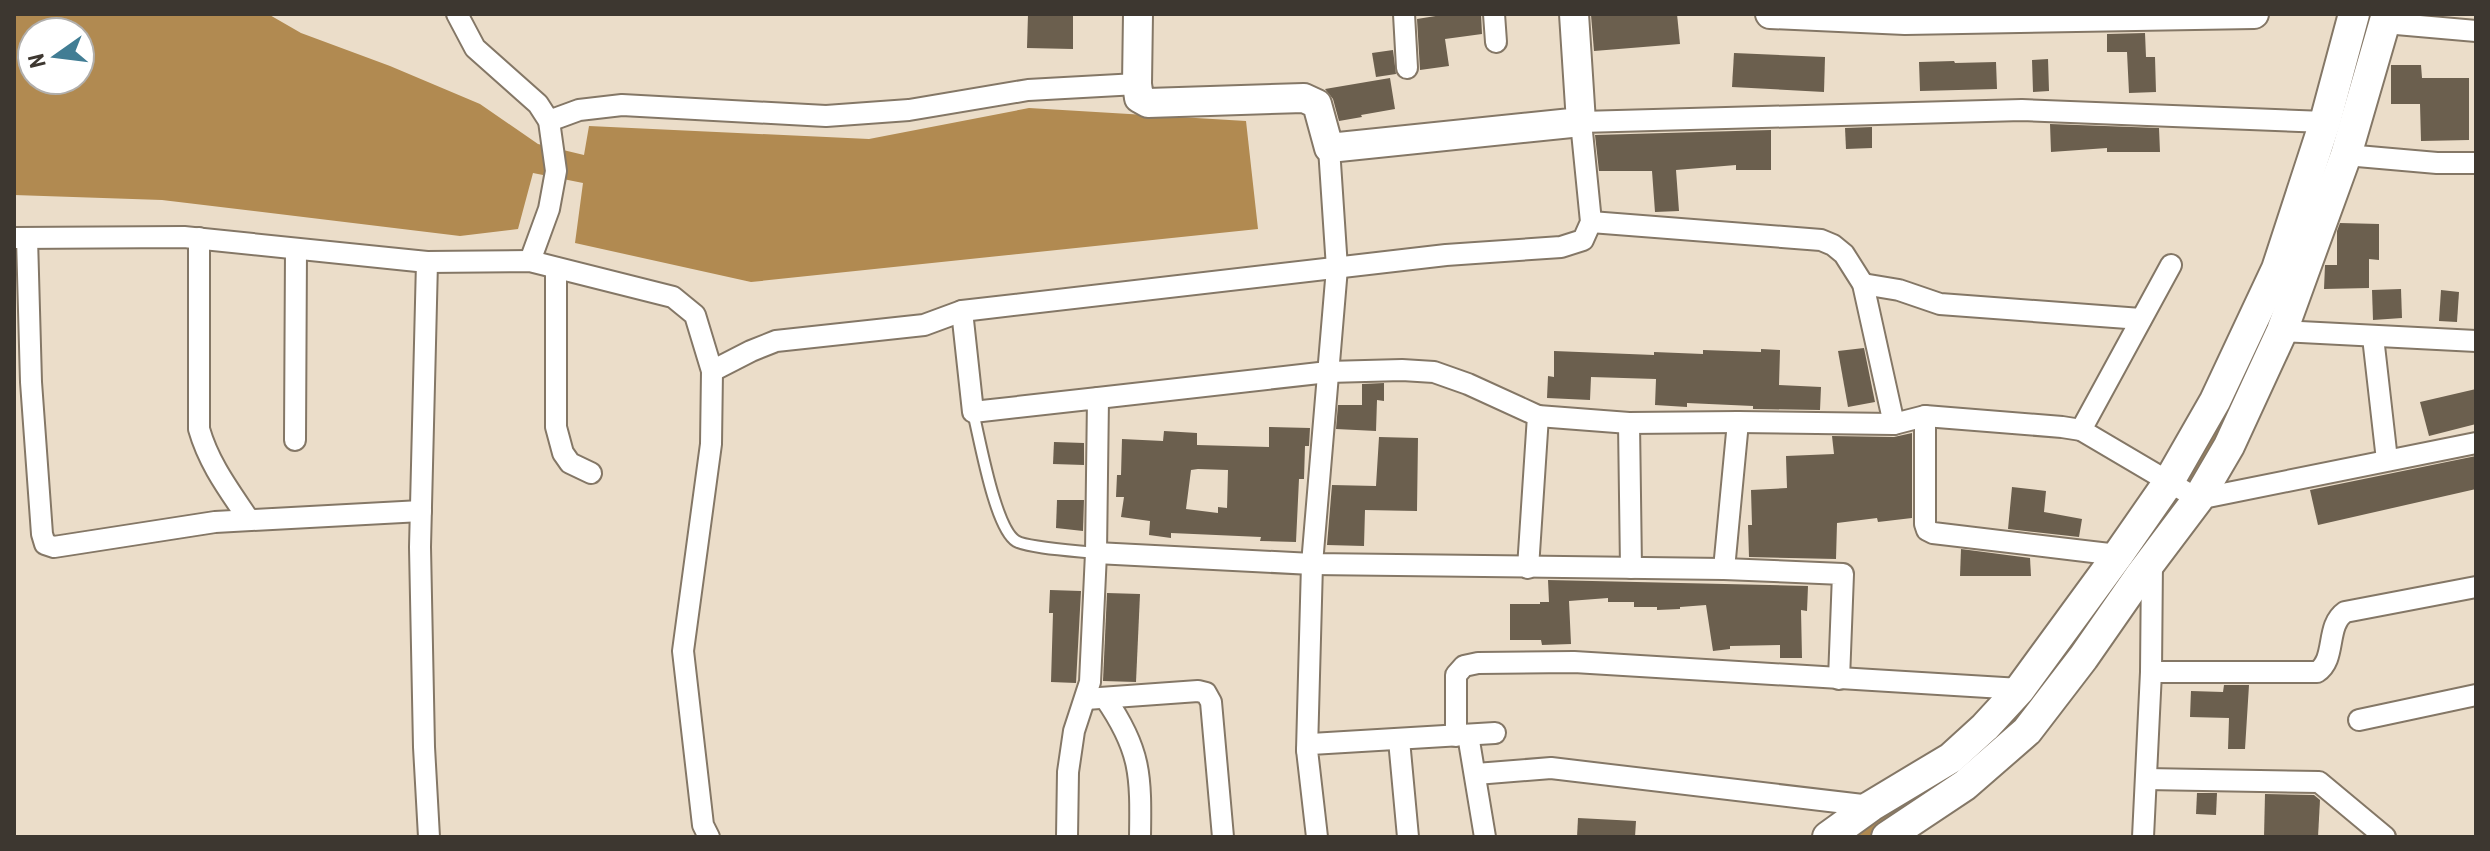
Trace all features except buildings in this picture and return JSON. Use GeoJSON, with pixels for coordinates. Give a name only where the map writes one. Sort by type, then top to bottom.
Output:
{"type":"FeatureCollection","features":[{"type":"Feature","properties":{"kind":"main road"},"geometry":{"type":"LineString","coordinates":[[1138,14],[1139,98],[1148,103],[1304,98],[1317,104],[1329,148],[1581,122],[1574,14]]}},
{"type":"Feature","properties":{"kind":"main road"},"geometry":{"type":"LineString","coordinates":[[1778,14],[1905,17],[2254,14]]}},
{"type":"Feature","properties":{"kind":"main road"},"geometry":{"type":"LineString","coordinates":[[1887,837],[1965,785],[2027,731],[2152,561],[2183,490],[2215,401],[2277,269],[2325,122],[2354,14]]}},
{"type":"Feature","properties":{"kind":"main road"},"geometry":{"type":"LineString","coordinates":[[1828,837],[1871,806],[1951,758],[1985,727],[2020,689],[2118,555],[2229,446],[2282,331],[2346,155],[2386,18]]}},
{"type":"Feature","properties":{"kind":"street"},"geometry":{"type":"LineString","coordinates":[[457,14],[475,48],[538,104],[549,121],[556,171],[549,209],[530,261]]}},
{"type":"Feature","properties":{"kind":"street"},"geometry":{"type":"LineString","coordinates":[[1404,14],[1407,68]]}},
{"type":"Feature","properties":{"kind":"street"},"geometry":{"type":"LineString","coordinates":[[1494,14],[1496,42]]}},
{"type":"Feature","properties":{"kind":"street"},"geometry":{"type":"LineString","coordinates":[[2386,18],[2476,31]]}},
{"type":"Feature","properties":{"kind":"street"},"geometry":{"type":"LineString","coordinates":[[549,121],[579,110],[622,105],[826,116],[909,110],[1028,90],[1137,84]]}},
{"type":"Feature","properties":{"kind":"street"},"geometry":{"type":"LineString","coordinates":[[712,371],[776,341],[924,325],[962,311],[1446,255],[1561,247],[1583,240],[1591,222],[1581,122],[2022,110],[2325,122]]}},
{"type":"Feature","properties":{"kind":"street"},"geometry":{"type":"LineString","coordinates":[[1317,837],[1307,750],[1312,564],[1337,268],[1329,148]]}},
{"type":"Feature","properties":{"kind":"street"},"geometry":{"type":"LineString","coordinates":[[2346,155],[2476,163]]}},
{"type":"Feature","properties":{"kind":"street"},"geometry":{"type":"LineString","coordinates":[[1591,222],[1821,240],[1833,245],[1844,254],[1863,284],[1894,424]]}},
{"type":"Feature","properties":{"kind":"street"},"geometry":{"type":"LineString","coordinates":[[421,511],[215,522],[54,547],[45,544],[20,238],[199,238],[427,262],[530,261],[673,297],[695,315],[712,371],[711,444],[683,651],[703,825],[709,837]]}},
{"type":"Feature","properties":{"kind":"street"},"geometry":{"type":"LineString","coordinates":[[199,238],[199,429],[215,471],[249,520]]}},
{"type":"Feature","properties":{"kind":"street"},"geometry":{"type":"LineString","coordinates":[[295,440],[296,249]]}},
{"type":"Feature","properties":{"kind":"street"},"geometry":{"type":"LineString","coordinates":[[427,262],[421,635],[429,837]]}},
{"type":"Feature","properties":{"kind":"street"},"geometry":{"type":"LineString","coordinates":[[2081,430],[2171,265]]}},
{"type":"Feature","properties":{"kind":"street"},"geometry":{"type":"LineString","coordinates":[[556,268],[556,427],[563,453],[570,463],[591,473]]}},
{"type":"Feature","properties":{"kind":"street"},"geometry":{"type":"LineString","coordinates":[[1863,284],[1899,290],[1940,304],[2141,319]]}},
{"type":"Feature","properties":{"kind":"street"},"geometry":{"type":"LineString","coordinates":[[962,311],[973,412],[1328,372],[1434,372],[1538,416],[1629,423],[1894,424],[1925,416],[2081,430],[2183,490],[2387,460],[2476,443]]}},
{"type":"Feature","properties":{"kind":"street"},"geometry":{"type":"LineString","coordinates":[[2282,331],[2476,341]]}},
{"type":"Feature","properties":{"kind":"street"},"geometry":{"type":"LineString","coordinates":[[2373,337],[2387,460]]}},
{"type":"Feature","properties":{"kind":"street"},"geometry":{"type":"LineString","coordinates":[[1098,398],[1090,682],[1095,698],[1123,724],[1132,744],[1141,783],[1140,837]]}},
{"type":"Feature","properties":{"kind":"street"},"geometry":{"type":"LineString","coordinates":[[1528,568],[1538,416]]}},
{"type":"Feature","properties":{"kind":"street"},"geometry":{"type":"LineString","coordinates":[[1925,416],[1927,530],[2118,555]]}},
{"type":"Feature","properties":{"kind":"street"},"geometry":{"type":"LineString","coordinates":[[1724,569],[1738,422]]}},
{"type":"Feature","properties":{"kind":"street"},"geometry":{"type":"LineString","coordinates":[[1629,423],[1631,568]]}},
{"type":"Feature","properties":{"kind":"street"},"geometry":{"type":"LineString","coordinates":[[1096,553],[1312,564],[1724,569],[1843,574],[1839,679]]}},
{"type":"Feature","properties":{"kind":"street"},"geometry":{"type":"LineString","coordinates":[[2143,837],[2151,672],[2152,561]]}},
{"type":"Feature","properties":{"kind":"street"},"geometry":{"type":"LineString","coordinates":[[2151,672],[2317,672],[2326,664],[2335,623],[2345,612],[2476,587]]}},
{"type":"Feature","properties":{"kind":"street"},"geometry":{"type":"LineString","coordinates":[[1485,837],[1476,774],[1462,736],[1456,675],[1464,666],[1478,663],[1574,662],[2020,689]]}},
{"type":"Feature","properties":{"kind":"street"},"geometry":{"type":"LineString","coordinates":[[1095,698],[1206,693],[1211,702],[1223,837]]}},
{"type":"Feature","properties":{"kind":"street"},"geometry":{"type":"LineString","coordinates":[[2359,720],[2476,695]]}},
{"type":"Feature","properties":{"kind":"street"},"geometry":{"type":"LineString","coordinates":[[1067,837],[1068,772],[1074,731],[1095,698]]}},
{"type":"Feature","properties":{"kind":"street"},"geometry":{"type":"LineString","coordinates":[[1307,750],[1314,743],[1495,733]]}},
{"type":"Feature","properties":{"kind":"street"},"geometry":{"type":"LineString","coordinates":[[1399,740],[1408,837]]}},
{"type":"Feature","properties":{"kind":"street"},"geometry":{"type":"LineString","coordinates":[[1476,774],[1551,768],[1871,806]]}},
{"type":"Feature","properties":{"kind":"street"},"geometry":{"type":"LineString","coordinates":[[2146,779],[2319,782],[2385,837]]}},
{"type":"Feature","properties":{"kind":"lane"},"geometry":{"type":"LineString","coordinates":[[973,412],[1005,531],[1018,543],[1096,553]]}},
{"type":"Feature","properties":{"kind":"shaded area"},"geometry":{"type":"Polygon","coordinates":[[[14,14],[268,14],[301,33],[480,104],[538,144],[584,155],[589,126],[869,139],[1029,108],[1246,121],[1258,229],[751,282],[575,243],[583,183],[533,173],[518,229],[460,236],[162,200],[14,195],[14,14]]]}},
{"type":"Feature","properties":{"kind":"waterway"},"geometry":{"type":"LineString","coordinates":[[1998,740],[2047,679],[2148,540],[2194,472],[2235,399]]}},
{"type":"Feature","properties":{"kind":"waterway"},"geometry":{"type":"LineString","coordinates":[[1857,837],[1973,759]]}}]}
